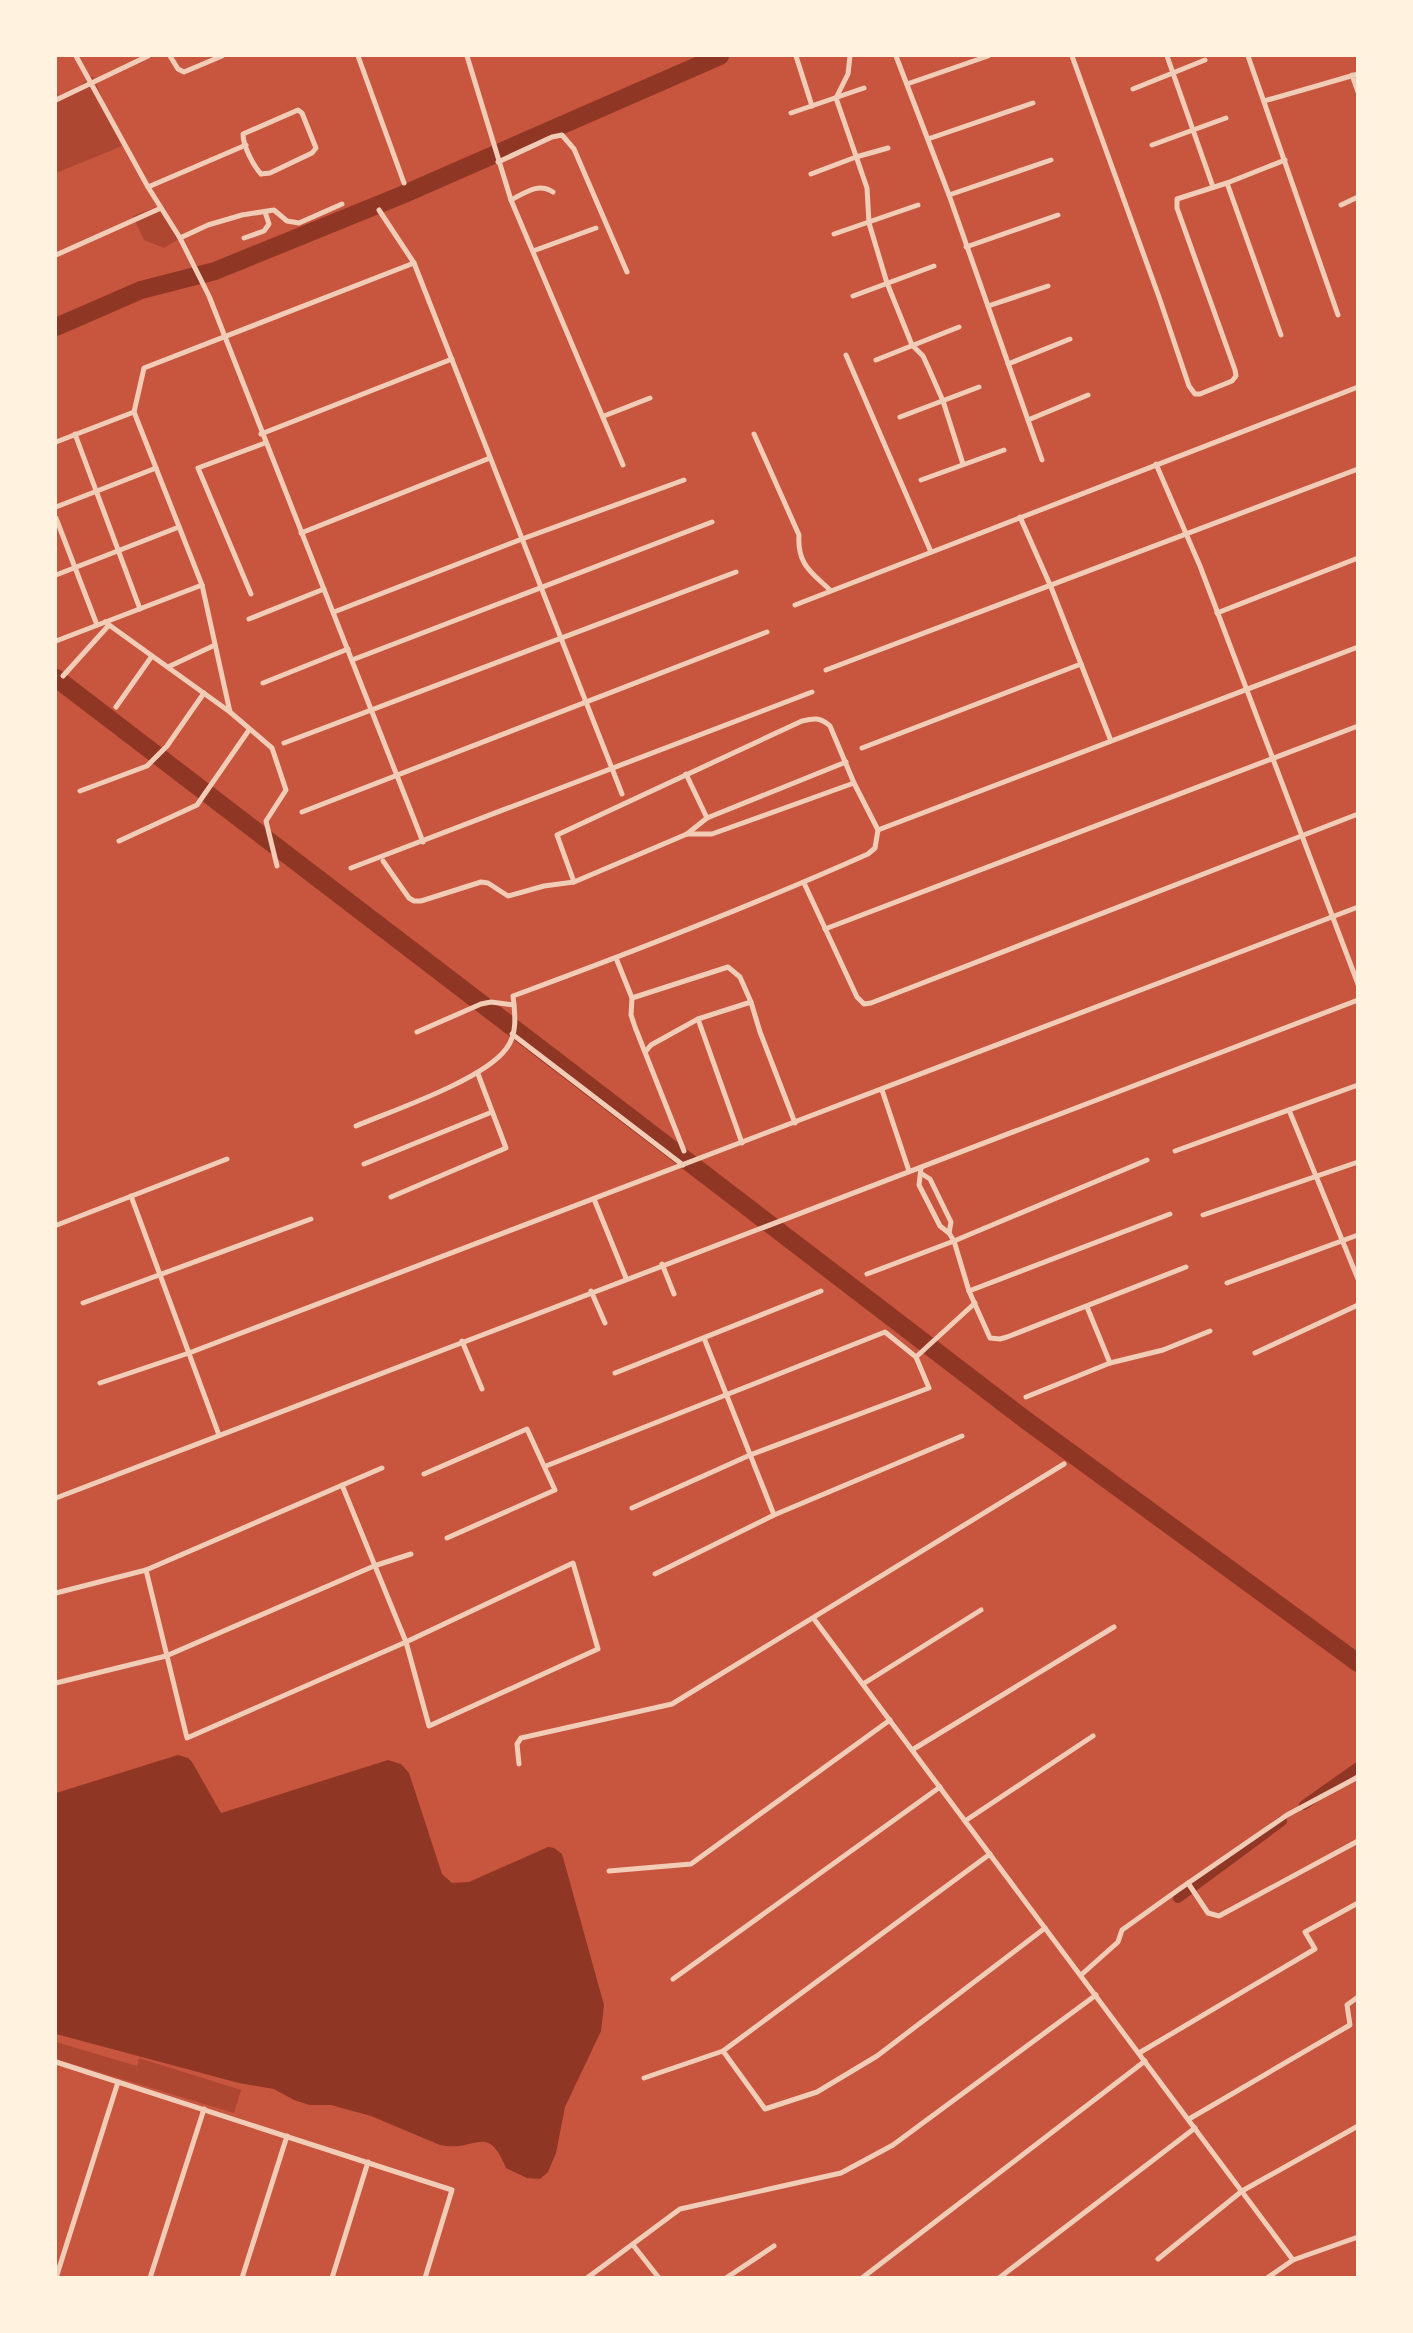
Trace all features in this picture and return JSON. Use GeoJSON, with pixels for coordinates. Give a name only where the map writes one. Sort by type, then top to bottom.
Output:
{"type":"FeatureCollection","features":[{"type":"Feature","properties":{"kind":"street"},"geometry":{"type":"LineString","coordinates":[[76,56],[148,187],[180,238],[209,296],[261,434],[334,612],[423,842]]}},
{"type":"Feature","properties":{"kind":"street"},"geometry":{"type":"LineString","coordinates":[[56,100],[148,56]]}},
{"type":"Feature","properties":{"kind":"street"},"geometry":{"type":"LineString","coordinates":[[170,56],[178,69],[184,72],[222,56]]}},
{"type":"Feature","properties":{"kind":"street"},"geometry":{"type":"LineString","coordinates":[[367,56],[358,57],[404,183]]}},
{"type":"Feature","properties":{"kind":"street"},"geometry":{"type":"LineString","coordinates":[[467,56],[511,200],[623,465]]}},
{"type":"Feature","properties":{"kind":"street"},"geometry":{"type":"LineString","coordinates":[[796,56],[812,106]]}},
{"type":"Feature","properties":{"kind":"street"},"geometry":{"type":"LineString","coordinates":[[850,56],[848,74],[836,98],[867,188],[869,223],[887,283],[912,345],[923,356],[943,401],[963,464]]}},
{"type":"Feature","properties":{"kind":"street"},"geometry":{"type":"LineString","coordinates":[[896,56],[949,195],[1042,460]]}},
{"type":"Feature","properties":{"kind":"street"},"geometry":{"type":"LineString","coordinates":[[907,84],[988,56]]}},
{"type":"Feature","properties":{"kind":"street"},"geometry":{"type":"LineString","coordinates":[[1072,56],[1189,386],[1195,394],[1232,381],[1236,376],[1177,208],[1177,200],[1285,160]]}},
{"type":"Feature","properties":{"kind":"street"},"geometry":{"type":"LineString","coordinates":[[1167,56],[1213,187]]}},
{"type":"Feature","properties":{"kind":"street"},"geometry":{"type":"LineString","coordinates":[[1248,56],[1338,315]]}},
{"type":"Feature","properties":{"kind":"street"},"geometry":{"type":"LineString","coordinates":[[1133,89],[1205,60]]}},
{"type":"Feature","properties":{"kind":"street"},"geometry":{"type":"LineString","coordinates":[[1264,101],[1355,74],[1358,92]]}},
{"type":"Feature","properties":{"kind":"street"},"geometry":{"type":"LineString","coordinates":[[791,113],[864,88]]}},
{"type":"Feature","properties":{"kind":"street"},"geometry":{"type":"LineString","coordinates":[[928,139],[1033,103]]}},
{"type":"Feature","properties":{"kind":"street"},"geometry":{"type":"LineString","coordinates":[[298,110],[302,113],[316,148],[312,153],[265,174],[256,168],[246,145],[243,137],[246,132],[298,110]]}},
{"type":"Feature","properties":{"kind":"street"},"geometry":{"type":"LineString","coordinates":[[1152,146],[1227,118]]}},
{"type":"Feature","properties":{"kind":"street"},"geometry":{"type":"LineString","coordinates":[[498,159],[552,137],[562,135],[566,138],[574,149],[627,272]]}},
{"type":"Feature","properties":{"kind":"street"},"geometry":{"type":"LineString","coordinates":[[148,187],[246,145]]}},
{"type":"Feature","properties":{"kind":"street"},"geometry":{"type":"LineString","coordinates":[[811,174],[888,148]]}},
{"type":"Feature","properties":{"kind":"street"},"geometry":{"type":"LineString","coordinates":[[949,195],[1051,160]]}},
{"type":"Feature","properties":{"kind":"street"},"geometry":{"type":"LineString","coordinates":[[1227,183],[1281,335]]}},
{"type":"Feature","properties":{"kind":"street"},"geometry":{"type":"LineString","coordinates":[[511,200],[535,188],[547,188],[553,192]]}},
{"type":"Feature","properties":{"kind":"street"},"geometry":{"type":"LineString","coordinates":[[1341,205],[1358,196]]}},
{"type":"Feature","properties":{"kind":"street"},"geometry":{"type":"LineString","coordinates":[[180,238],[208,225],[242,215],[274,210],[287,221],[299,223],[342,204]]}},
{"type":"Feature","properties":{"kind":"street"},"geometry":{"type":"LineString","coordinates":[[834,234],[918,205]]}},
{"type":"Feature","properties":{"kind":"street"},"geometry":{"type":"LineString","coordinates":[[56,255],[161,208]]}},
{"type":"Feature","properties":{"kind":"street"},"geometry":{"type":"LineString","coordinates":[[379,210],[414,263],[622,794]]}},
{"type":"Feature","properties":{"kind":"street"},"geometry":{"type":"LineString","coordinates":[[244,238],[264,231],[269,224],[265,212]]}},
{"type":"Feature","properties":{"kind":"street"},"geometry":{"type":"LineString","coordinates":[[966,247],[1058,215]]}},
{"type":"Feature","properties":{"kind":"street"},"geometry":{"type":"LineString","coordinates":[[533,252],[596,228]]}},
{"type":"Feature","properties":{"kind":"street"},"geometry":{"type":"LineString","coordinates":[[230,712],[201,585],[134,412],[144,368],[414,263]]}},
{"type":"Feature","properties":{"kind":"street"},"geometry":{"type":"LineString","coordinates":[[853,296],[934,266]]}},
{"type":"Feature","properties":{"kind":"street"},"geometry":{"type":"LineString","coordinates":[[988,306],[1048,286]]}},
{"type":"Feature","properties":{"kind":"street"},"geometry":{"type":"LineString","coordinates":[[876,360],[959,327]]}},
{"type":"Feature","properties":{"kind":"street"},"geometry":{"type":"LineString","coordinates":[[1008,364],[1070,339]]}},
{"type":"Feature","properties":{"kind":"street"},"geometry":{"type":"LineString","coordinates":[[846,355],[931,552]]}},
{"type":"Feature","properties":{"kind":"street"},"geometry":{"type":"LineString","coordinates":[[261,434],[452,359]]}},
{"type":"Feature","properties":{"kind":"street"},"geometry":{"type":"LineString","coordinates":[[900,417],[979,387]]}},
{"type":"Feature","properties":{"kind":"street"},"geometry":{"type":"LineString","coordinates":[[795,605],[1358,387]]}},
{"type":"Feature","properties":{"kind":"street"},"geometry":{"type":"LineString","coordinates":[[1028,420],[1088,395]]}},
{"type":"Feature","properties":{"kind":"street"},"geometry":{"type":"LineString","coordinates":[[604,416],[650,398]]}},
{"type":"Feature","properties":{"kind":"street"},"geometry":{"type":"LineString","coordinates":[[56,442],[134,412]]}},
{"type":"Feature","properties":{"kind":"street"},"geometry":{"type":"LineString","coordinates":[[75,434],[140,609]]}},
{"type":"Feature","properties":{"kind":"street"},"geometry":{"type":"LineString","coordinates":[[754,434],[799,535],[798,551],[803,564],[830,590]]}},
{"type":"Feature","properties":{"kind":"street"},"geometry":{"type":"LineString","coordinates":[[251,594],[198,468],[265,442]]}},
{"type":"Feature","properties":{"kind":"street"},"geometry":{"type":"LineString","coordinates":[[921,480],[1004,450]]}},
{"type":"Feature","properties":{"kind":"street"},"geometry":{"type":"LineString","coordinates":[[302,533],[490,458]]}},
{"type":"Feature","properties":{"kind":"street"},"geometry":{"type":"LineString","coordinates":[[1156,464],[1187,534],[1358,984]]}},
{"type":"Feature","properties":{"kind":"street"},"geometry":{"type":"LineString","coordinates":[[56,507],[156,468]]}},
{"type":"Feature","properties":{"kind":"street"},"geometry":{"type":"LineString","coordinates":[[826,670],[1051,587],[1358,469]]}},
{"type":"Feature","properties":{"kind":"street"},"geometry":{"type":"LineString","coordinates":[[334,612],[522,538],[684,480]]}},
{"type":"Feature","properties":{"kind":"street"},"geometry":{"type":"LineString","coordinates":[[1020,517],[1051,587],[1111,741]]}},
{"type":"Feature","properties":{"kind":"street"},"geometry":{"type":"LineString","coordinates":[[56,518],[97,625]]}},
{"type":"Feature","properties":{"kind":"street"},"geometry":{"type":"LineString","coordinates":[[352,660],[712,522]]}},
{"type":"Feature","properties":{"kind":"street"},"geometry":{"type":"LineString","coordinates":[[56,575],[179,527]]}},
{"type":"Feature","properties":{"kind":"street"},"geometry":{"type":"LineString","coordinates":[[1217,613],[1358,558]]}},
{"type":"Feature","properties":{"kind":"street"},"geometry":{"type":"LineString","coordinates":[[284,743],[736,572]]}},
{"type":"Feature","properties":{"kind":"street"},"geometry":{"type":"LineString","coordinates":[[56,641],[97,625],[107,624],[201,585]]}},
{"type":"Feature","properties":{"kind":"street"},"geometry":{"type":"LineString","coordinates":[[249,619],[324,589]]}},
{"type":"Feature","properties":{"kind":"street"},"geometry":{"type":"LineString","coordinates":[[107,624],[230,712],[272,748],[286,790],[266,821],[277,866]]}},
{"type":"Feature","properties":{"kind":"street"},"geometry":{"type":"LineString","coordinates":[[63,676],[107,624]]}},
{"type":"Feature","properties":{"kind":"street"},"geometry":{"type":"LineString","coordinates":[[302,812],[767,632]]}},
{"type":"Feature","properties":{"kind":"street"},"geometry":{"type":"LineString","coordinates":[[168,667],[215,645]]}},
{"type":"Feature","properties":{"kind":"street"},"geometry":{"type":"LineString","coordinates":[[878,830],[1358,647]]}},
{"type":"Feature","properties":{"kind":"street"},"geometry":{"type":"LineString","coordinates":[[263,683],[348,649]]}},
{"type":"Feature","properties":{"kind":"street"},"geometry":{"type":"LineString","coordinates":[[116,707],[152,656]]}},
{"type":"Feature","properties":{"kind":"street"},"geometry":{"type":"LineString","coordinates":[[862,748],[1081,664]]}},
{"type":"Feature","properties":{"kind":"street"},"geometry":{"type":"LineString","coordinates":[[351,868],[812,692]]}},
{"type":"Feature","properties":{"kind":"street"},"geometry":{"type":"LineString","coordinates":[[80,791],[147,766],[167,746],[204,693]]}},
{"type":"Feature","properties":{"kind":"street"},"geometry":{"type":"LineString","coordinates":[[356,1126],[478,1074],[507,1048],[515,1024],[513,996],[616,958],[804,883],[868,854],[875,848],[878,830],[854,783],[830,726],[822,719],[814,718],[802,721],[557,834],[574,882]]}},
{"type":"Feature","properties":{"kind":"street"},"geometry":{"type":"LineString","coordinates":[[825,929],[1358,726]]}},
{"type":"Feature","properties":{"kind":"street"},"geometry":{"type":"LineString","coordinates":[[119,841],[197,805],[249,730]]}},
{"type":"Feature","properties":{"kind":"street"},"geometry":{"type":"LineString","coordinates":[[383,861],[409,898],[414,901],[421,901],[481,882],[488,882],[508,896],[544,886],[574,882],[687,834],[707,818],[846,762]]}},
{"type":"Feature","properties":{"kind":"street"},"geometry":{"type":"LineString","coordinates":[[687,774],[707,818]]}},
{"type":"Feature","properties":{"kind":"street"},"geometry":{"type":"LineString","coordinates":[[687,834],[712,834],[854,783]]}},
{"type":"Feature","properties":{"kind":"street"},"geometry":{"type":"LineString","coordinates":[[804,883],[856,997],[864,1004],[1358,814]]}},
{"type":"Feature","properties":{"kind":"street"},"geometry":{"type":"LineString","coordinates":[[100,1383],[189,1353],[1358,907]]}},
{"type":"Feature","properties":{"kind":"street"},"geometry":{"type":"LineString","coordinates":[[616,958],[632,998],[631,1015],[645,1056],[684,1151]]}},
{"type":"Feature","properties":{"kind":"street"},"geometry":{"type":"LineString","coordinates":[[632,998],[728,967],[740,977],[751,1002],[795,1123]]}},
{"type":"Feature","properties":{"kind":"street"},"geometry":{"type":"LineString","coordinates":[[56,1498],[662,1264],[909,1171],[922,1171],[1358,1000]]}},
{"type":"Feature","properties":{"kind":"street"},"geometry":{"type":"LineString","coordinates":[[417,1032],[478,1005],[491,1002],[514,1005]]}},
{"type":"Feature","properties":{"kind":"street"},"geometry":{"type":"LineString","coordinates":[[645,1051],[651,1045],[698,1019],[751,1002]]}},
{"type":"Feature","properties":{"kind":"street"},"geometry":{"type":"LineString","coordinates":[[698,1019],[742,1143]]}},
{"type":"Feature","properties":{"kind":"street"},"geometry":{"type":"LineString","coordinates":[[512,1034],[683,1166]]}},
{"type":"Feature","properties":{"kind":"street"},"geometry":{"type":"LineString","coordinates":[[391,1197],[506,1148],[478,1074]]}},
{"type":"Feature","properties":{"kind":"street"},"geometry":{"type":"LineString","coordinates":[[1175,1151],[1358,1086]]}},
{"type":"Feature","properties":{"kind":"street"},"geometry":{"type":"LineString","coordinates":[[882,1090],[909,1171]]}},
{"type":"Feature","properties":{"kind":"street"},"geometry":{"type":"LineString","coordinates":[[1289,1110],[1358,1279]]}},
{"type":"Feature","properties":{"kind":"street"},"geometry":{"type":"LineString","coordinates":[[364,1164],[492,1112]]}},
{"type":"Feature","properties":{"kind":"street"},"geometry":{"type":"LineString","coordinates":[[57,1225],[227,1159]]}},
{"type":"Feature","properties":{"kind":"street"},"geometry":{"type":"LineString","coordinates":[[867,1274],[954,1241],[1147,1160]]}},
{"type":"Feature","properties":{"kind":"street"},"geometry":{"type":"LineString","coordinates":[[1203,1215],[1358,1162]]}},
{"type":"Feature","properties":{"kind":"street"},"geometry":{"type":"LineString","coordinates":[[922,1171],[919,1185],[940,1226],[949,1233],[954,1241],[969,1291],[990,1338],[1000,1339],[1186,1267]]}},
{"type":"Feature","properties":{"kind":"street"},"geometry":{"type":"LineString","coordinates":[[922,1171],[930,1179],[951,1222],[949,1233]]}},
{"type":"Feature","properties":{"kind":"street"},"geometry":{"type":"LineString","coordinates":[[131,1196],[219,1435]]}},
{"type":"Feature","properties":{"kind":"street"},"geometry":{"type":"LineString","coordinates":[[594,1199],[626,1278]]}},
{"type":"Feature","properties":{"kind":"street"},"geometry":{"type":"LineString","coordinates":[[969,1291],[1170,1214]]}},
{"type":"Feature","properties":{"kind":"street"},"geometry":{"type":"LineString","coordinates":[[83,1303],[311,1219]]}},
{"type":"Feature","properties":{"kind":"street"},"geometry":{"type":"LineString","coordinates":[[1227,1282],[1358,1235]]}},
{"type":"Feature","properties":{"kind":"street"},"geometry":{"type":"LineString","coordinates":[[662,1264],[674,1294]]}},
{"type":"Feature","properties":{"kind":"street"},"geometry":{"type":"LineString","coordinates":[[591,1291],[605,1323]]}},
{"type":"Feature","properties":{"kind":"street"},"geometry":{"type":"LineString","coordinates":[[615,1373],[821,1291]]}},
{"type":"Feature","properties":{"kind":"street"},"geometry":{"type":"LineString","coordinates":[[916,1357],[975,1303]]}},
{"type":"Feature","properties":{"kind":"street"},"geometry":{"type":"LineString","coordinates":[[1255,1353],[1358,1305]]}},
{"type":"Feature","properties":{"kind":"street"},"geometry":{"type":"LineString","coordinates":[[1087,1307],[1110,1363]]}},
{"type":"Feature","properties":{"kind":"street"},"geometry":{"type":"LineString","coordinates":[[1026,1397],[1110,1363],[1163,1350],[1210,1331]]}},
{"type":"Feature","properties":{"kind":"street"},"geometry":{"type":"LineString","coordinates":[[546,1466],[885,1332],[916,1357],[928,1388],[750,1455],[632,1508]]}},
{"type":"Feature","properties":{"kind":"street"},"geometry":{"type":"LineString","coordinates":[[704,1338],[774,1515]]}},
{"type":"Feature","properties":{"kind":"street"},"geometry":{"type":"LineString","coordinates":[[462,1341],[482,1389]]}},
{"type":"Feature","properties":{"kind":"street"},"geometry":{"type":"LineString","coordinates":[[424,1474],[527,1429],[546,1466],[555,1490],[447,1538]]}},
{"type":"Feature","properties":{"kind":"street"},"geometry":{"type":"LineString","coordinates":[[655,1574],[774,1515],[962,1436]]}},
{"type":"Feature","properties":{"kind":"street"},"geometry":{"type":"LineString","coordinates":[[519,1764],[517,1744],[521,1738],[672,1704],[1064,1464]]}},
{"type":"Feature","properties":{"kind":"street"},"geometry":{"type":"LineString","coordinates":[[56,1593],[146,1570],[382,1468]]}},
{"type":"Feature","properties":{"kind":"street"},"geometry":{"type":"LineString","coordinates":[[146,1570],[187,1738],[406,1642],[573,1563],[598,1649],[429,1726],[406,1642],[342,1485]]}},
{"type":"Feature","properties":{"kind":"street"},"geometry":{"type":"LineString","coordinates":[[56,1683],[166,1656],[374,1566],[411,1554]]}},
{"type":"Feature","properties":{"kind":"street"},"geometry":{"type":"LineString","coordinates":[[863,1684],[981,1610]]}},
{"type":"Feature","properties":{"kind":"street"},"geometry":{"type":"LineString","coordinates":[[814,1619],[1293,2260]]}},
{"type":"Feature","properties":{"kind":"street"},"geometry":{"type":"LineString","coordinates":[[912,1750],[1114,1627]]}},
{"type":"Feature","properties":{"kind":"street"},"geometry":{"type":"LineString","coordinates":[[609,1871],[691,1864],[890,1720]]}},
{"type":"Feature","properties":{"kind":"street"},"geometry":{"type":"LineString","coordinates":[[965,1821],[1093,1736]]}},
{"type":"Feature","properties":{"kind":"street"},"geometry":{"type":"LineString","coordinates":[[1081,1975],[1118,1942],[1122,1930],[1287,1815],[1358,1777]]}},
{"type":"Feature","properties":{"kind":"street"},"geometry":{"type":"LineString","coordinates":[[673,1979],[940,1787]]}},
{"type":"Feature","properties":{"kind":"street"},"geometry":{"type":"LineString","coordinates":[[1188,1883],[1208,1913],[1219,1916],[1358,1841]]}},
{"type":"Feature","properties":{"kind":"street"},"geometry":{"type":"LineString","coordinates":[[644,2078],[723,2050],[990,1854]]}},
{"type":"Feature","properties":{"kind":"street"},"geometry":{"type":"LineString","coordinates":[[1139,2053],[1315,1949],[1305,1932],[1358,1903]]}},
{"type":"Feature","properties":{"kind":"street"},"geometry":{"type":"LineString","coordinates":[[723,2050],[765,2109],[817,2092],[877,2056],[1046,1928]]}},
{"type":"Feature","properties":{"kind":"street"},"geometry":{"type":"LineString","coordinates":[[587,2277],[680,2209],[841,2173],[893,2145],[1096,1995]]}},
{"type":"Feature","properties":{"kind":"street"},"geometry":{"type":"LineString","coordinates":[[1189,2120],[1350,2025],[1347,2005],[1358,1997]]}},
{"type":"Feature","properties":{"kind":"street"},"geometry":{"type":"LineString","coordinates":[[862,2277],[1145,2061]]}},
{"type":"Feature","properties":{"kind":"street"},"geometry":{"type":"LineString","coordinates":[[56,2062],[452,2190],[425,2277]]}},
{"type":"Feature","properties":{"kind":"street"},"geometry":{"type":"LineString","coordinates":[[56,2277],[118,2082]]}},
{"type":"Feature","properties":{"kind":"street"},"geometry":{"type":"LineString","coordinates":[[150,2277],[204,2109]]}},
{"type":"Feature","properties":{"kind":"street"},"geometry":{"type":"LineString","coordinates":[[1158,2259],[1242,2191],[1358,2126]]}},
{"type":"Feature","properties":{"kind":"street"},"geometry":{"type":"LineString","coordinates":[[999,2277],[1195,2128]]}},
{"type":"Feature","properties":{"kind":"street"},"geometry":{"type":"LineString","coordinates":[[242,2277],[287,2136]]}},
{"type":"Feature","properties":{"kind":"street"},"geometry":{"type":"LineString","coordinates":[[332,2277],[368,2162]]}},
{"type":"Feature","properties":{"kind":"street"},"geometry":{"type":"LineString","coordinates":[[1266,2277],[1293,2260],[1358,2237]]}},
{"type":"Feature","properties":{"kind":"street"},"geometry":{"type":"LineString","coordinates":[[633,2245],[659,2277]]}},
{"type":"Feature","properties":{"kind":"street"},"geometry":{"type":"LineString","coordinates":[[726,2277],[774,2246]]}},
{"type":"Feature","properties":{"kind":"shaded area"},"geometry":{"type":"Polygon","coordinates":[[[93,76],[122,146],[56,173],[56,103],[93,76]]]}},
{"type":"Feature","properties":{"kind":"shaded area"},"geometry":{"type":"Polygon","coordinates":[[[161,205],[180,238],[164,248],[144,240],[133,216],[161,205]]]}},
{"type":"Feature","properties":{"kind":"shaded area"},"geometry":{"type":"Polygon","coordinates":[[[178,1755],[192,1762],[221,1813],[388,1760],[401,1764],[409,1773],[442,1874],[452,1883],[469,1882],[548,1847],[562,1854],[604,2005],[601,2031],[565,2107],[556,2153],[548,2172],[540,2179],[527,2178],[506,2168],[493,2146],[486,2142],[440,2145],[371,2116],[331,2105],[310,2105],[294,2100],[274,2089],[239,2083],[56,2034],[56,1793],[178,1755]]]}},
{"type":"Feature","properties":{"kind":"shaded area"},"geometry":{"type":"Polygon","coordinates":[[[56,2042],[137,2066],[139,2058],[241,2090],[234,2113],[56,2059],[56,2042]]]}},
{"type":"Feature","properties":{"kind":"waterway"},"geometry":{"type":"LineString","coordinates":[[56,327],[141,290],[215,271],[402,195],[720,56]]}},
{"type":"Feature","properties":{"kind":"waterway"},"geometry":{"type":"LineString","coordinates":[[56,678],[1027,1421],[1358,1663]]}},
{"type":"Feature","properties":{"kind":"waterway"},"geometry":{"type":"LineString","coordinates":[[1304,1805],[1358,1767]]}},
{"type":"Feature","properties":{"kind":"waterway"},"geometry":{"type":"LineString","coordinates":[[1178,1898],[1282,1821]]}}]}
